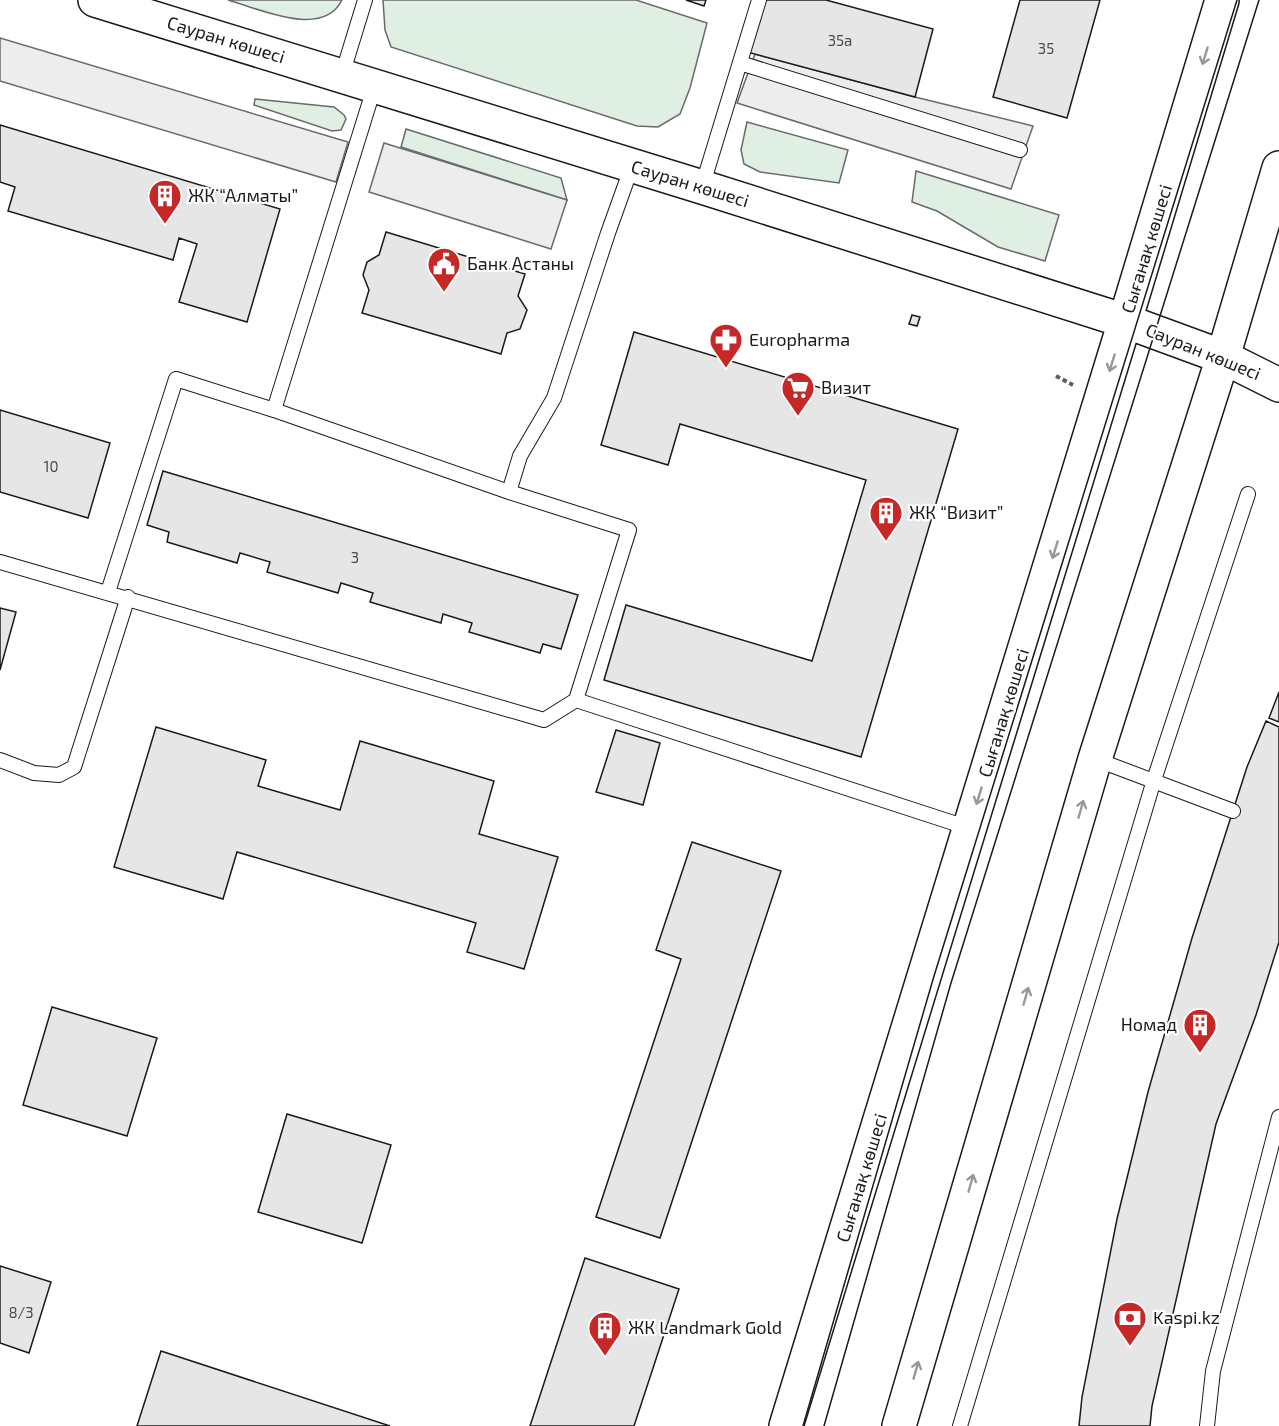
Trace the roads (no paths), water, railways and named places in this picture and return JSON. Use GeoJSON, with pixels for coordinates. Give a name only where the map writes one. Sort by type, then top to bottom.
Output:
{"type":"FeatureCollection","features":[{"type":"Feature","properties":{"kind":"main road","name":"Сығанақ көшесі"},"geometry":{"type":"LineString","coordinates":[[786,1426],[1222,0]]}},
{"type":"Feature","properties":{"kind":"main road","name":"Сауран көшесі"},"geometry":{"type":"LineString","coordinates":[[114,3],[1125,321],[1223,357],[1279,385]]}},
{"type":"Feature","properties":{"kind":"main road"},"geometry":{"type":"LineString","coordinates":[[899,1426],[1095,759],[1223,357],[1279,168]]}},
{"type":"Feature","properties":{"kind":"lane"},"geometry":{"type":"LineString","coordinates":[[342,75],[365,0]]}},
{"type":"Feature","properties":{"kind":"lane"},"geometry":{"type":"LineString","coordinates":[[702,187],[759,0]]}},
{"type":"Feature","properties":{"kind":"lane"},"geometry":{"type":"LineString","coordinates":[[740,63],[1020,150]]}},
{"type":"Feature","properties":{"kind":"lane"},"geometry":{"type":"LineString","coordinates":[[274,410],[375,86]]}},
{"type":"Feature","properties":{"kind":"lane"},"geometry":{"type":"LineString","coordinates":[[509,492],[520,456],[554,398],[632,166]]}},
{"type":"Feature","properties":{"kind":"lane"},"geometry":{"type":"LineString","coordinates":[[0,562],[108,592],[128,597],[544,720],[576,700],[629,530],[509,492],[274,410],[176,379],[108,592]]}},
{"type":"Feature","properties":{"kind":"lane"},"geometry":{"type":"LineString","coordinates":[[960,1426],[1154,780],[1248,494]]}},
{"type":"Feature","properties":{"kind":"lane"},"geometry":{"type":"LineString","coordinates":[[0,760],[34,773],[59,775],[74,767],[128,597]]}},
{"type":"Feature","properties":{"kind":"lane"},"geometry":{"type":"LineString","coordinates":[[576,700],[969,828]]}},
{"type":"Feature","properties":{"kind":"lane"},"geometry":{"type":"LineString","coordinates":[[1095,759],[1233,811]]}},
{"type":"Feature","properties":{"kind":"lane"},"geometry":{"type":"LineString","coordinates":[[1207,1426],[1212,1371],[1279,1118]]}},
{"type":"Feature","properties":{"kind":"tram line"},"geometry":{"type":"LineString","coordinates":[[803,1426],[934,976],[1237,0]]}},
{"type":"Feature","properties":{"kind":"tram line"},"geometry":{"type":"LineString","coordinates":[[824,1426],[951,983],[1259,0]]}},
{"type":"Feature","properties":{"kind":"place","name":"ЖК “Алматы”"},"geometry":{"type":"Point","coordinates":[165,225]}},
{"type":"Feature","properties":{"kind":"place","name":"Банк Астаны"},"geometry":{"type":"Point","coordinates":[444,293]}},
{"type":"Feature","properties":{"kind":"place","name":"Europharma"},"geometry":{"type":"Point","coordinates":[726,369]}},
{"type":"Feature","properties":{"kind":"place","name":"Визит"},"geometry":{"type":"Point","coordinates":[798,417]}},
{"type":"Feature","properties":{"kind":"place","name":"ЖК “Визит”"},"geometry":{"type":"Point","coordinates":[886,542]}},
{"type":"Feature","properties":{"kind":"place","name":"Номад"},"geometry":{"type":"Point","coordinates":[1200,1054]}},
{"type":"Feature","properties":{"kind":"place","name":"Kaspi.kz"},"geometry":{"type":"Point","coordinates":[1130,1347]}},
{"type":"Feature","properties":{"kind":"place","name":"ЖК Landmark Gold"},"geometry":{"type":"Point","coordinates":[605,1357]}}]}
